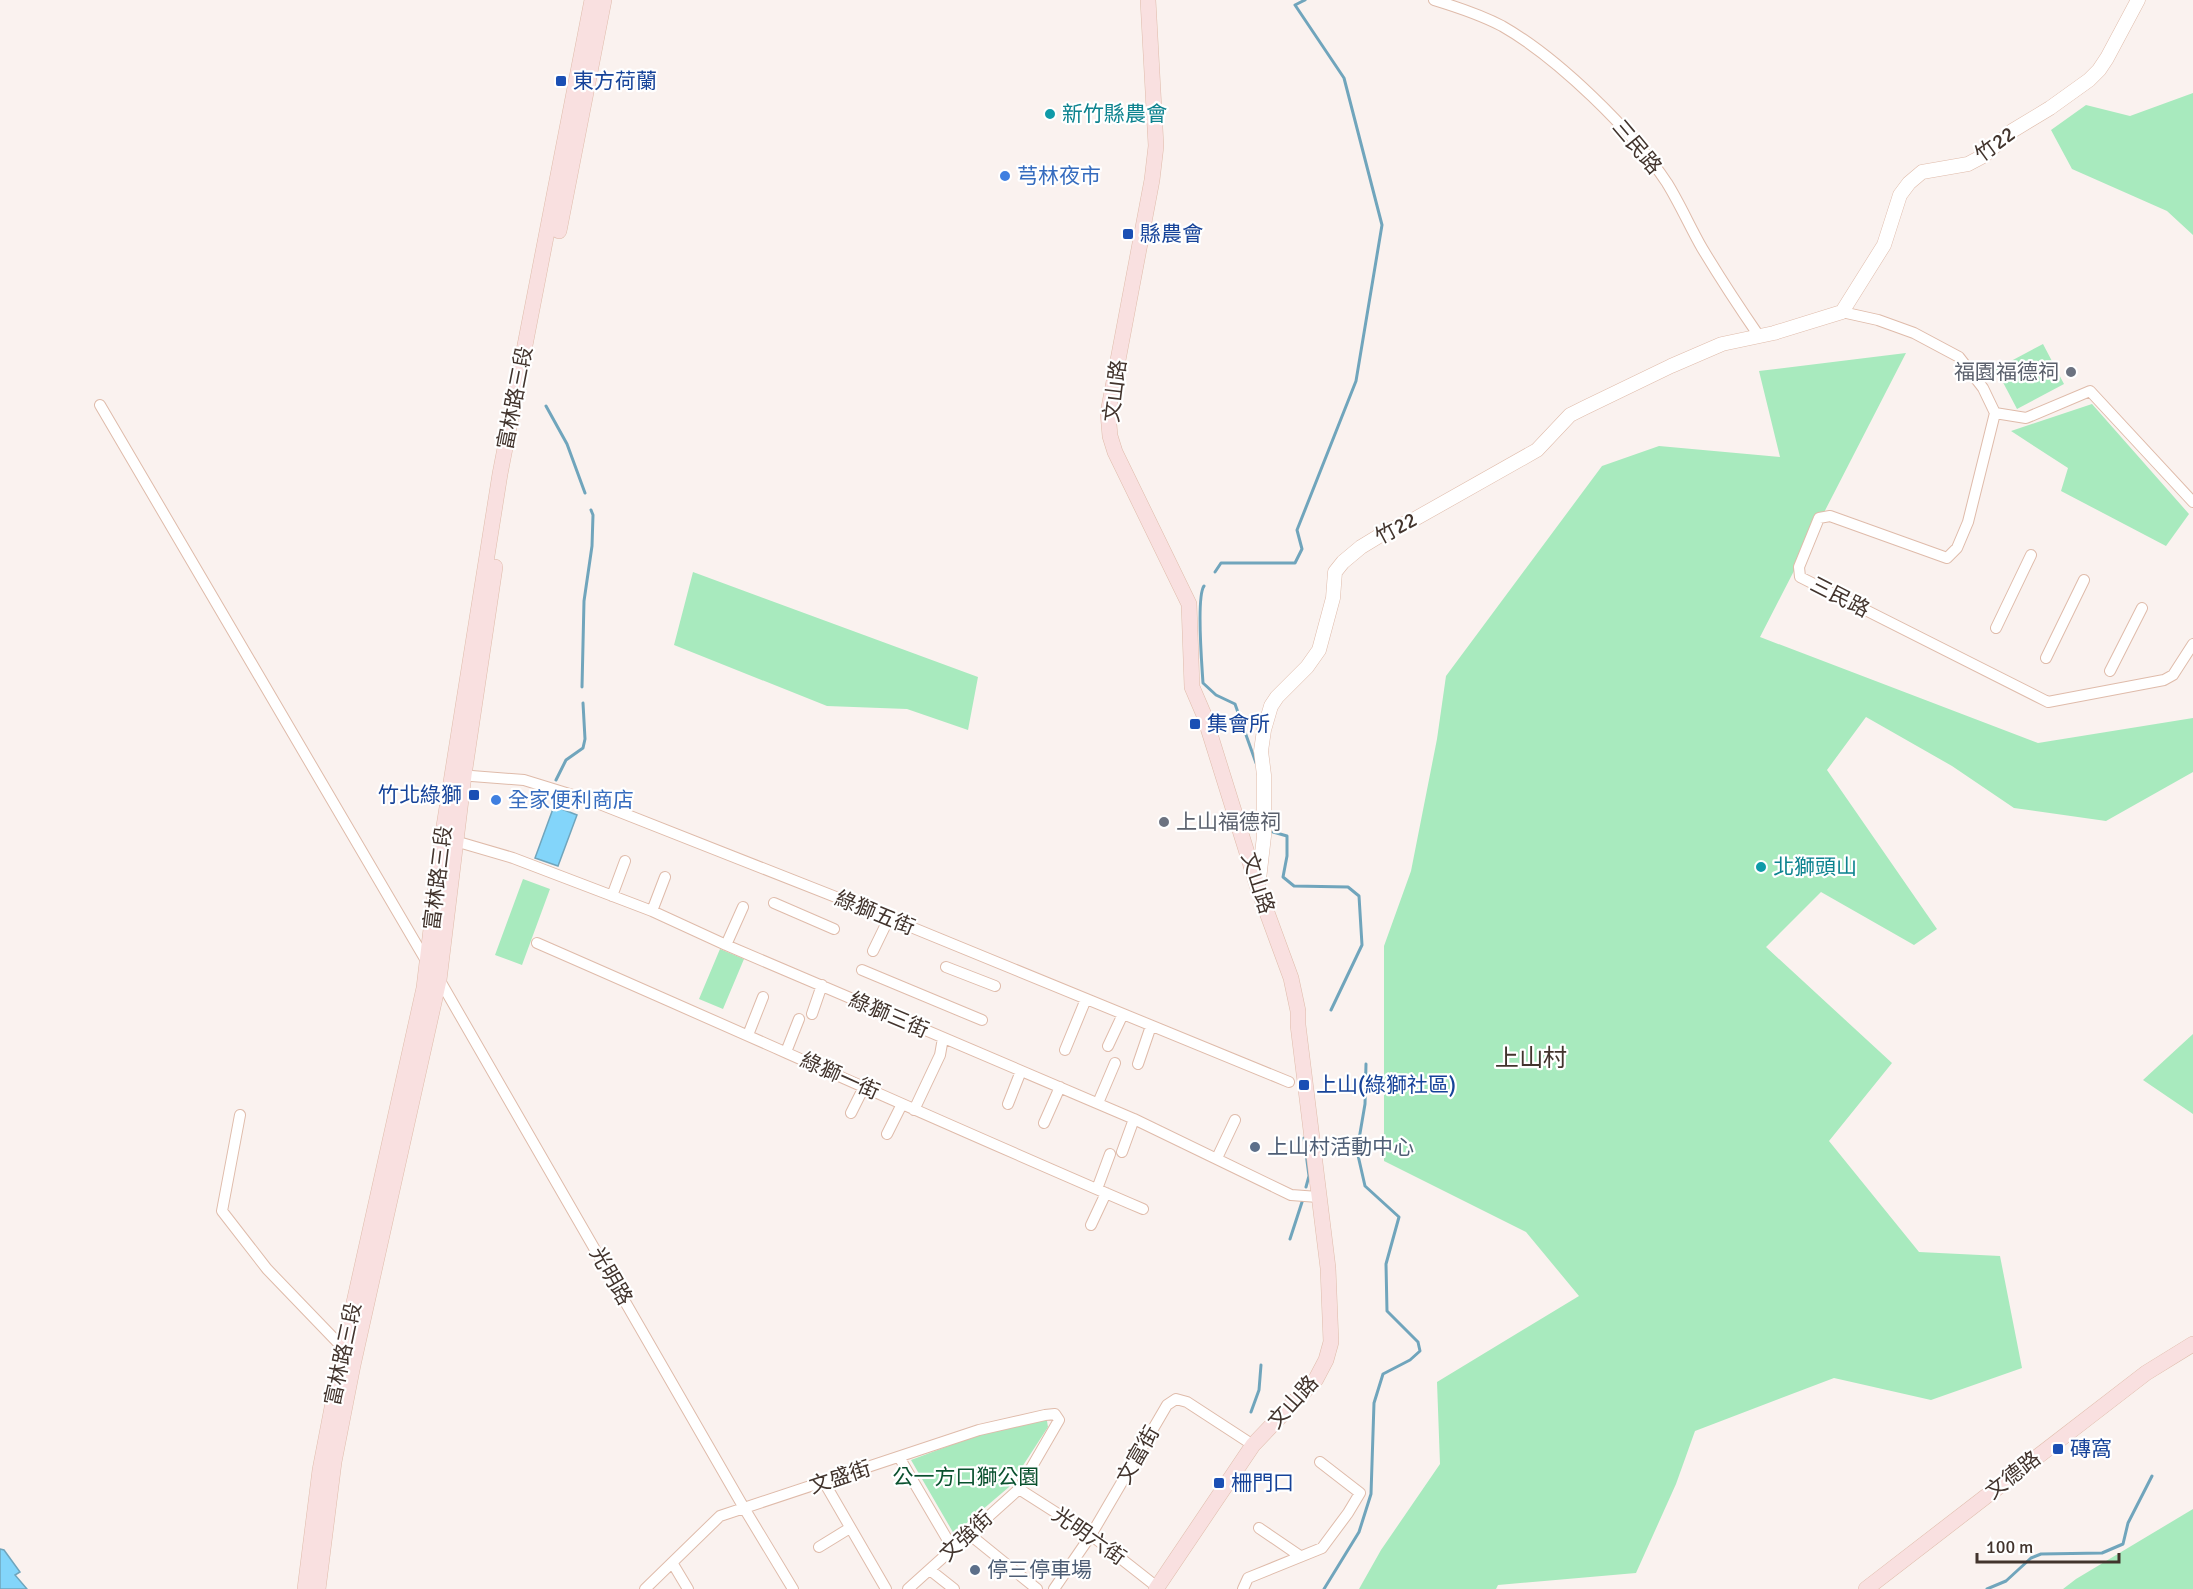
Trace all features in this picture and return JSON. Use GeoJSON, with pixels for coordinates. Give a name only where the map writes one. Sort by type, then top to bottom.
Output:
{"type":"FeatureCollection","features":[{"type":"Feature","properties":{"kind":"main road"},"geometry":{"type":"LineString","coordinates":[[567,166],[592,0]]}},
{"type":"Feature","properties":{"kind":"main road"},"geometry":{"type":"LineString","coordinates":[[567,166],[604,0]]}},
{"type":"Feature","properties":{"kind":"main road","name":"文山路"},"geometry":{"type":"LineString","coordinates":[[1148,0],[1156,146],[1152,180],[1108,413],[1110,436],[1114,452],[1189,604],[1192,687],[1204,715],[1258,888],[1285,961],[1298,1011],[1328,1268],[1331,1342],[1326,1360],[1316,1379],[1252,1445],[1156,1588]]}},
{"type":"Feature","properties":{"kind":"main road","name":"富林路三段"},"geometry":{"type":"LineString","coordinates":[[313,1589],[353,1365],[439,980],[455,841],[458,775],[500,474],[567,166]]}},
{"type":"Feature","properties":{"kind":"main road","name":"富林路三段"},"geometry":{"type":"LineString","coordinates":[[313,1589],[320,1470],[344,1349],[424,988],[441,845],[458,775]]}},
{"type":"Feature","properties":{"kind":"main road","name":"文德路"},"geometry":{"type":"LineString","coordinates":[[1866,1589],[2146,1373],[2193,1344]]}},
{"type":"Feature","properties":{"kind":"street","name":"三民路"},"geometry":{"type":"LineString","coordinates":[[1434,0],[1462,8],[1502,26],[1562,70],[1610,115],[1668,184],[1727,290],[1759,336]]}},
{"type":"Feature","properties":{"kind":"street","name":"竹22"},"geometry":{"type":"LineString","coordinates":[[1258,888],[1264,836],[1264,776],[1261,751],[1264,730],[1271,706],[1277,697],[1319,650],[1333,598],[1335,572],[1343,562],[1361,547],[1389,530],[1413,520],[1537,450],[1570,415],[1722,344],[1827,318],[1842,312],[1884,245],[1900,195],[1909,183],[1922,172],[1968,164],[1985,155],[2012,131],[2050,108],[2089,80],[2108,58],[2138,0]]}},
{"type":"Feature","properties":{"kind":"street"},"geometry":{"type":"LineString","coordinates":[[1842,312],[1878,320],[1914,333],[1959,357],[1983,388],[1995,413],[2026,418],[2090,391],[2193,502]]}},
{"type":"Feature","properties":{"kind":"street","name":"光明路"},"geometry":{"type":"LineString","coordinates":[[100,405],[439,980],[793,1589]]}},
{"type":"Feature","properties":{"kind":"street","name":"三民路"},"geometry":{"type":"LineString","coordinates":[[1995,413],[1968,522],[1957,548],[1947,558],[1830,516],[1819,518],[1799,567],[1800,577],[2048,702],[2164,680],[2173,675],[2193,644]]}},
{"type":"Feature","properties":{"kind":"street"},"geometry":{"type":"LineString","coordinates":[[1996,628],[2031,555]]}},
{"type":"Feature","properties":{"kind":"street"},"geometry":{"type":"LineString","coordinates":[[2046,658],[2084,580]]}},
{"type":"Feature","properties":{"kind":"street"},"geometry":{"type":"LineString","coordinates":[[2110,671],[2142,608]]}},
{"type":"Feature","properties":{"kind":"street","name":"綠獅五街"},"geometry":{"type":"LineString","coordinates":[[458,775],[524,780],[592,801],[889,918],[1289,1082]]}},
{"type":"Feature","properties":{"kind":"street","name":"綠獅三街"},"geometry":{"type":"LineString","coordinates":[[455,841],[513,858],[652,910],[726,945],[1134,1119],[1291,1195],[1318,1197]]}},
{"type":"Feature","properties":{"kind":"street"},"geometry":{"type":"LineString","coordinates":[[612,896],[625,861]]}},
{"type":"Feature","properties":{"kind":"street"},"geometry":{"type":"LineString","coordinates":[[652,910],[665,877]]}},
{"type":"Feature","properties":{"kind":"street"},"geometry":{"type":"LineString","coordinates":[[774,903],[834,929]]}},
{"type":"Feature","properties":{"kind":"street"},"geometry":{"type":"LineString","coordinates":[[726,945],[743,907]]}},
{"type":"Feature","properties":{"kind":"street"},"geometry":{"type":"LineString","coordinates":[[873,951],[889,918]]}},
{"type":"Feature","properties":{"kind":"street","name":"綠獅一街"},"geometry":{"type":"LineString","coordinates":[[537,943],[1143,1209]]}},
{"type":"Feature","properties":{"kind":"street"},"geometry":{"type":"LineString","coordinates":[[946,967],[995,986]]}},
{"type":"Feature","properties":{"kind":"street"},"geometry":{"type":"LineString","coordinates":[[862,970],[982,1020]]}},
{"type":"Feature","properties":{"kind":"street"},"geometry":{"type":"LineString","coordinates":[[812,1014],[822,985]]}},
{"type":"Feature","properties":{"kind":"street"},"geometry":{"type":"LineString","coordinates":[[748,1035],[764,997]]}},
{"type":"Feature","properties":{"kind":"street"},"geometry":{"type":"LineString","coordinates":[[1065,1050],[1086,999]]}},
{"type":"Feature","properties":{"kind":"street"},"geometry":{"type":"LineString","coordinates":[[1108,1046],[1123,1014]]}},
{"type":"Feature","properties":{"kind":"street"},"geometry":{"type":"LineString","coordinates":[[786,1052],[799,1019]]}},
{"type":"Feature","properties":{"kind":"street"},"geometry":{"type":"LineString","coordinates":[[1138,1064],[1152,1026]]}},
{"type":"Feature","properties":{"kind":"street"},"geometry":{"type":"LineString","coordinates":[[914,1110],[940,1054],[943,1038]]}},
{"type":"Feature","properties":{"kind":"street"},"geometry":{"type":"LineString","coordinates":[[1098,1103],[1115,1063]]}},
{"type":"Feature","properties":{"kind":"street"},"geometry":{"type":"LineString","coordinates":[[1008,1104],[1021,1071]]}},
{"type":"Feature","properties":{"kind":"street"},"geometry":{"type":"LineString","coordinates":[[851,1113],[864,1087]]}},
{"type":"Feature","properties":{"kind":"street"},"geometry":{"type":"LineString","coordinates":[[1044,1123],[1060,1087]]}},
{"type":"Feature","properties":{"kind":"street"},"geometry":{"type":"LineString","coordinates":[[887,1134],[902,1104]]}},
{"type":"Feature","properties":{"kind":"street"},"geometry":{"type":"LineString","coordinates":[[240,1115],[222,1211],[267,1269],[344,1349]]}},
{"type":"Feature","properties":{"kind":"street"},"geometry":{"type":"LineString","coordinates":[[1122,1152],[1134,1119]]}},
{"type":"Feature","properties":{"kind":"street"},"geometry":{"type":"LineString","coordinates":[[1217,1158],[1234,1120]]}},
{"type":"Feature","properties":{"kind":"street"},"geometry":{"type":"LineString","coordinates":[[1091,1225],[1110,1154]]}},
{"type":"Feature","properties":{"kind":"street","name":"文富街"},"geometry":{"type":"LineString","coordinates":[[1054,1589],[1091,1534],[1167,1405],[1176,1399],[1187,1402],[1252,1445]]}},
{"type":"Feature","properties":{"kind":"street","name":"文盛街"},"geometry":{"type":"LineString","coordinates":[[645,1589],[720,1516],[979,1430],[1045,1414],[1055,1414],[1059,1420]]}},
{"type":"Feature","properties":{"kind":"street","name":"文強街"},"geometry":{"type":"LineString","coordinates":[[908,1589],[1018,1489],[1059,1420]]}},
{"type":"Feature","properties":{"kind":"street"},"geometry":{"type":"LineString","coordinates":[[899,1457],[953,1549]]}},
{"type":"Feature","properties":{"kind":"street"},"geometry":{"type":"LineString","coordinates":[[1244,1589],[1248,1578],[1322,1548],[1360,1493],[1320,1462]]}},
{"type":"Feature","properties":{"kind":"street"},"geometry":{"type":"LineString","coordinates":[[824,1482],[886,1589]]}},
{"type":"Feature","properties":{"kind":"street","name":"光明六街"},"geometry":{"type":"LineString","coordinates":[[1018,1489],[1091,1534],[1156,1588]]}},
{"type":"Feature","properties":{"kind":"street"},"geometry":{"type":"LineString","coordinates":[[819,1547],[850,1528]]}},
{"type":"Feature","properties":{"kind":"street"},"geometry":{"type":"LineString","coordinates":[[1259,1528],[1300,1556]]}},
{"type":"Feature","properties":{"kind":"street"},"geometry":{"type":"LineString","coordinates":[[969,1534],[1037,1589]]}},
{"type":"Feature","properties":{"kind":"street"},"geometry":{"type":"LineString","coordinates":[[672,1564],[688,1589]]}},
{"type":"Feature","properties":{"kind":"street"},"geometry":{"type":"LineString","coordinates":[[930,1570],[954,1589]]}},
{"type":"Feature","properties":{"kind":"green space"},"geometry":{"type":"Polygon","coordinates":[[[2193,93],[2193,235],[2167,211],[2072,169],[2051,130],[2086,105],[2130,116],[2193,93]]]}},
{"type":"Feature","properties":{"kind":"green space"},"geometry":{"type":"Polygon","coordinates":[[[2043,344],[2064,384],[2017,409],[1996,369],[2043,344]]]}},
{"type":"Feature","properties":{"kind":"green space"},"geometry":{"type":"Polygon","coordinates":[[[1906,353],[1760,637],[2038,743],[2193,718],[2193,772],[2106,821],[2014,808],[1952,766],[1866,717],[1827,770],[1937,929],[1914,945],[1821,892],[1766,947],[1892,1063],[1829,1141],[1919,1252],[2000,1256],[2022,1368],[1931,1400],[1834,1378],[1695,1431],[1676,1484],[1636,1573],[1498,1585],[1496,1589],[1359,1589],[1381,1550],[1440,1464],[1437,1382],[1579,1296],[1526,1232],[1384,1161],[1384,946],[1411,871],[1437,739],[1446,676],[1602,466],[1659,446],[1780,457],[1759,371],[1906,353]]]}},
{"type":"Feature","properties":{"kind":"green space"},"geometry":{"type":"Polygon","coordinates":[[[2092,404],[2189,514],[2166,546],[2061,491],[2068,468],[2011,431],[2092,404]]]}},
{"type":"Feature","properties":{"kind":"green space"},"geometry":{"type":"Polygon","coordinates":[[[693,572],[978,677],[968,730],[907,709],[827,706],[674,645],[693,572]]]}},
{"type":"Feature","properties":{"kind":"green space"},"geometry":{"type":"Polygon","coordinates":[[[523,879],[550,889],[522,965],[495,955],[523,879]]]}},
{"type":"Feature","properties":{"kind":"green space"},"geometry":{"type":"Polygon","coordinates":[[[720,949],[744,959],[723,1009],[699,999],[720,949]]]}},
{"type":"Feature","properties":{"kind":"green space"},"geometry":{"type":"Polygon","coordinates":[[[2193,1034],[2193,1114],[2143,1080],[2193,1034]]]}},
{"type":"Feature","properties":{"kind":"green space","name":"公一方口獅公園"},"geometry":{"type":"Polygon","coordinates":[[[1042,1420],[1047,1421],[1048,1427],[1009,1487],[954,1534],[911,1460],[975,1436],[1042,1420]]]}},
{"type":"Feature","properties":{"kind":"green space"},"geometry":{"type":"Polygon","coordinates":[[[2193,1509],[2193,1589],[2063,1589],[2076,1579],[2193,1509]]]}},
{"type":"Feature","properties":{"kind":"water"},"geometry":{"type":"Polygon","coordinates":[[[554,806],[577,815],[558,866],[535,858],[554,806]]]}},
{"type":"Feature","properties":{"kind":"water"},"geometry":{"type":"Polygon","coordinates":[[[0,1549],[4,1550],[20,1572],[15,1575],[27,1589],[0,1589],[0,1549]]]}},
{"type":"Feature","properties":{"kind":"waterway"},"geometry":{"type":"LineString","coordinates":[[1215,572],[1221,563],[1295,563],[1302,549],[1297,530],[1356,381],[1382,225],[1344,78],[1295,5],[1305,0]]}},
{"type":"Feature","properties":{"kind":"waterway"},"geometry":{"type":"LineString","coordinates":[[546,406],[567,444],[585,493]]}},
{"type":"Feature","properties":{"kind":"waterway"},"geometry":{"type":"LineString","coordinates":[[582,687],[584,601],[592,546],[593,515],[591,510]]}},
{"type":"Feature","properties":{"kind":"waterway"},"geometry":{"type":"LineString","coordinates":[[1204,586],[1200,603],[1203,683],[1216,695],[1235,704],[1256,763]]}},
{"type":"Feature","properties":{"kind":"waterway"},"geometry":{"type":"LineString","coordinates":[[556,780],[566,760],[583,748],[585,739],[583,703]]}},
{"type":"Feature","properties":{"kind":"waterway"},"geometry":{"type":"LineString","coordinates":[[1273,832],[1287,836],[1287,856],[1283,877],[1294,886],[1348,887],[1359,896],[1362,945],[1331,1010]]}},
{"type":"Feature","properties":{"kind":"waterway"},"geometry":{"type":"LineString","coordinates":[[1324,1589],[1359,1532],[1371,1494],[1374,1403],[1383,1374],[1410,1360],[1420,1351],[1418,1342],[1387,1311],[1386,1264],[1399,1217],[1365,1186],[1357,1151],[1365,1104],[1366,1064]]}},
{"type":"Feature","properties":{"kind":"waterway"},"geometry":{"type":"LineString","coordinates":[[1304,1138],[1309,1176],[1306,1187]]}},
{"type":"Feature","properties":{"kind":"waterway"},"geometry":{"type":"LineString","coordinates":[[1290,1239],[1303,1199]]}},
{"type":"Feature","properties":{"kind":"waterway"},"geometry":{"type":"LineString","coordinates":[[1251,1412],[1259,1390],[1261,1365]]}},
{"type":"Feature","properties":{"kind":"waterway"},"geometry":{"type":"LineString","coordinates":[[1987,1589],[2006,1581],[2031,1558],[2041,1554],[2102,1553],[2123,1544],[2128,1523],[2152,1476]]}},
{"type":"Feature","properties":{"kind":"place","name":"東方荷蘭"},"geometry":{"type":"Point","coordinates":[561,81]}},
{"type":"Feature","properties":{"kind":"place","name":"新竹縣農會"},"geometry":{"type":"Point","coordinates":[1050,114]}},
{"type":"Feature","properties":{"kind":"place","name":"芎林夜市"},"geometry":{"type":"Point","coordinates":[1005,176]}},
{"type":"Feature","properties":{"kind":"place","name":"縣農會"},"geometry":{"type":"Point","coordinates":[1128,234]}},
{"type":"Feature","properties":{"kind":"place","name":"福園福德祠"},"geometry":{"type":"Point","coordinates":[2071,372]}},
{"type":"Feature","properties":{"kind":"place","name":"集會所"},"geometry":{"type":"Point","coordinates":[1195,724]}},
{"type":"Feature","properties":{"kind":"place","name":"竹北綠獅"},"geometry":{"type":"Point","coordinates":[474,795]}},
{"type":"Feature","properties":{"kind":"place","name":"全家便利商店"},"geometry":{"type":"Point","coordinates":[496,800]}},
{"type":"Feature","properties":{"kind":"place","name":"上山福德祠"},"geometry":{"type":"Point","coordinates":[1164,822]}},
{"type":"Feature","properties":{"kind":"place","name":"北獅頭山"},"geometry":{"type":"Point","coordinates":[1761,867]}},
{"type":"Feature","properties":{"kind":"place","name":"上山(綠獅社區)"},"geometry":{"type":"Point","coordinates":[1304,1085]}},
{"type":"Feature","properties":{"kind":"place","name":"上山村活動中心"},"geometry":{"type":"Point","coordinates":[1255,1147]}},
{"type":"Feature","properties":{"kind":"place","name":"磚窩"},"geometry":{"type":"Point","coordinates":[2058,1449]}},
{"type":"Feature","properties":{"kind":"place","name":"柵門口"},"geometry":{"type":"Point","coordinates":[1219,1483]}},
{"type":"Feature","properties":{"kind":"place","name":"停三停車場"},"geometry":{"type":"Point","coordinates":[975,1570]}},
{"type":"Feature","properties":{"kind":"district","name":"上山村"},"geometry":{"type":"Point","coordinates":[1531,1058]}}]}
